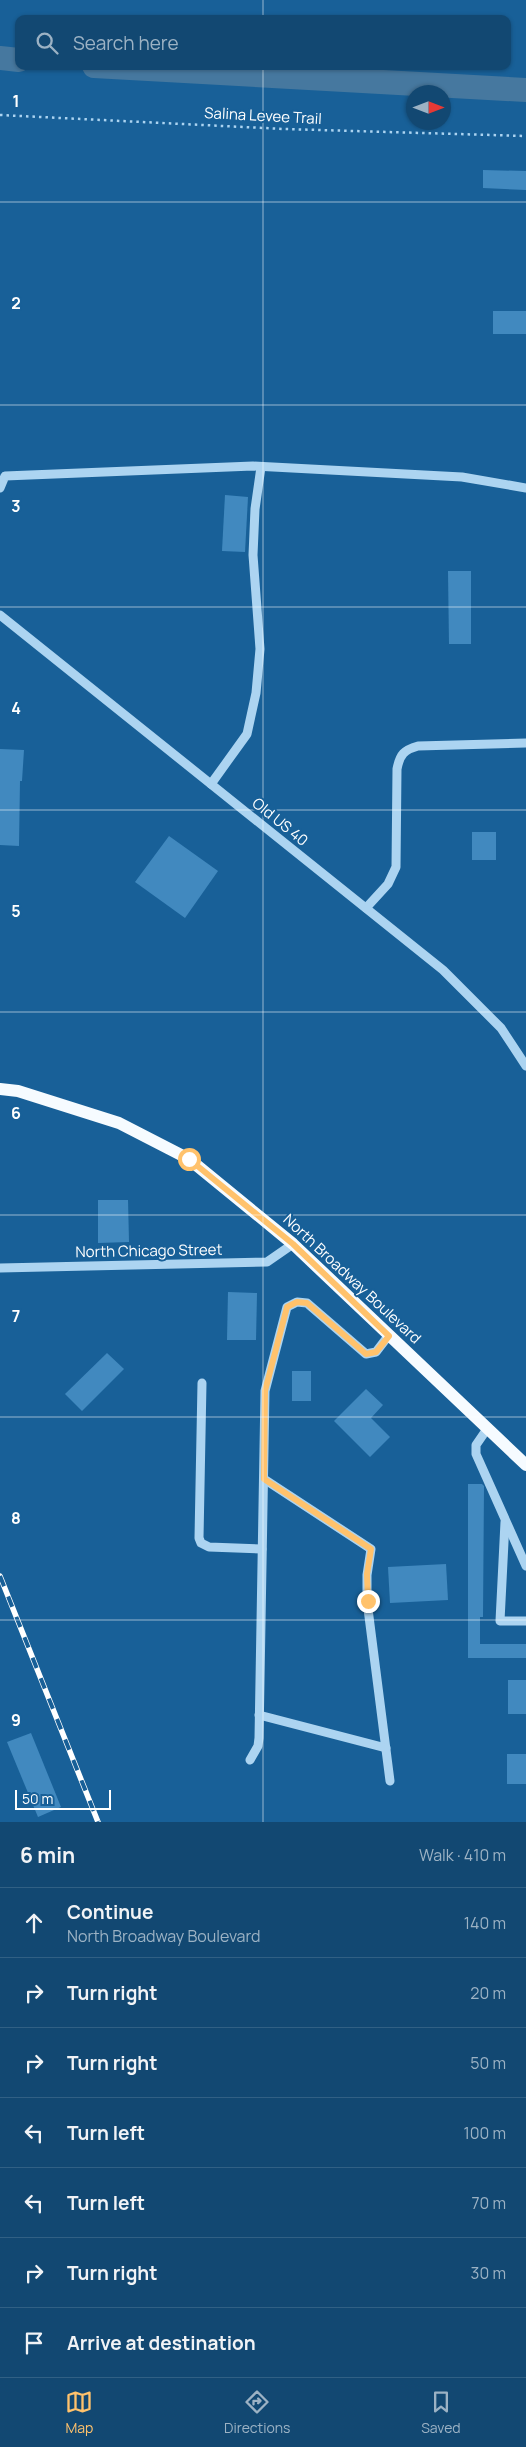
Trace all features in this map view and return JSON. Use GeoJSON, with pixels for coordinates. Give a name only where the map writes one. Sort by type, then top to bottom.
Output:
{"type":"FeatureCollection","features":[{"type":"Feature","properties":{"kind":"main road","name":"North Broadway Boulevard"},"geometry":{"type":"LineString","coordinates":[[0,1089],[18,1091],[119,1124],[189,1159],[293,1244],[526,1466]]}},
{"type":"Feature","properties":{"kind":"street"},"geometry":{"type":"LineString","coordinates":[[0,488],[5,476],[261,467],[462,477],[526,488]]}},
{"type":"Feature","properties":{"kind":"street"},"geometry":{"type":"LineString","coordinates":[[211,784],[247,734],[256,693],[260,649],[253,555],[255,509],[261,467]]}},
{"type":"Feature","properties":{"kind":"street","name":"Old US 40"},"geometry":{"type":"LineString","coordinates":[[0,615],[449,976],[501,1028],[526,1066]]}},
{"type":"Feature","properties":{"kind":"street"},"geometry":{"type":"LineString","coordinates":[[366,908],[388,884],[396,867],[397,769],[399,756],[406,749],[418,746],[526,743]]}},
{"type":"Feature","properties":{"kind":"street","name":"North Chicago Street"},"geometry":{"type":"LineString","coordinates":[[0,1268],[267,1262],[293,1244]]}},
{"type":"Feature","properties":{"kind":"street"},"geometry":{"type":"LineString","coordinates":[[250,1760],[258,1746],[265,1391],[287,1307],[297,1302],[307,1303],[366,1354],[376,1352],[389,1336]]}},
{"type":"Feature","properties":{"kind":"street"},"geometry":{"type":"LineString","coordinates":[[202,1383],[199,1538],[201,1544],[209,1547],[262,1549]]}},
{"type":"Feature","properties":{"kind":"street"},"geometry":{"type":"LineString","coordinates":[[487,1428],[476,1445],[476,1454],[526,1566]]}},
{"type":"Feature","properties":{"kind":"street"},"geometry":{"type":"LineString","coordinates":[[264,1479],[371,1549],[367,1574],[368,1601],[390,1781]]}},
{"type":"Feature","properties":{"kind":"street"},"geometry":{"type":"LineString","coordinates":[[505,1519],[500,1621],[526,1621]]}},
{"type":"Feature","properties":{"kind":"street"},"geometry":{"type":"LineString","coordinates":[[259,1715],[386,1748]]}},
{"type":"Feature","properties":{"kind":"path","name":"Salina Levee Trail"},"geometry":{"type":"LineString","coordinates":[[0,115],[284,129],[526,136]]}},
{"type":"Feature","properties":{"kind":"building"},"geometry":{"type":"Polygon","coordinates":[[[483,170],[526,171],[526,190],[483,188],[483,170]]]}},
{"type":"Feature","properties":{"kind":"building"},"geometry":{"type":"Polygon","coordinates":[[[493,311],[526,311],[526,334],[493,334],[493,311]]]}},
{"type":"Feature","properties":{"kind":"building"},"geometry":{"type":"Polygon","coordinates":[[[225,495],[248,497],[245,552],[222,551],[225,495]]]}},
{"type":"Feature","properties":{"kind":"building"},"geometry":{"type":"Polygon","coordinates":[[[448,571],[471,571],[471,644],[449,644],[448,571]]]}},
{"type":"Feature","properties":{"kind":"building"},"geometry":{"type":"Polygon","coordinates":[[[0,749],[24,750],[22,781],[20,781],[19,846],[0,845],[0,749]]]}},
{"type":"Feature","properties":{"kind":"building"},"geometry":{"type":"Polygon","coordinates":[[[472,832],[496,832],[496,860],[472,860],[472,832]]]}},
{"type":"Feature","properties":{"kind":"building"},"geometry":{"type":"Polygon","coordinates":[[[169,836],[218,871],[185,918],[135,882],[169,836]]]}},
{"type":"Feature","properties":{"kind":"building"},"geometry":{"type":"Polygon","coordinates":[[[98,1200],[128,1200],[129,1242],[98,1243],[98,1200]]]}},
{"type":"Feature","properties":{"kind":"building"},"geometry":{"type":"Polygon","coordinates":[[[228,1292],[257,1293],[256,1340],[227,1340],[228,1292]]]}},
{"type":"Feature","properties":{"kind":"building"},"geometry":{"type":"Polygon","coordinates":[[[107,1353],[124,1369],[82,1411],[65,1394],[107,1353]]]}},
{"type":"Feature","properties":{"kind":"building"},"geometry":{"type":"Polygon","coordinates":[[[292,1371],[311,1371],[311,1401],[292,1401],[292,1371]]]}},
{"type":"Feature","properties":{"kind":"building"},"geometry":{"type":"Polygon","coordinates":[[[366,1389],[383,1405],[371,1418],[390,1437],[370,1457],[334,1421],[366,1389]]]}},
{"type":"Feature","properties":{"kind":"building"},"geometry":{"type":"Polygon","coordinates":[[[468,1484],[482,1484],[484,1486],[483,1617],[480,1617],[480,1644],[526,1644],[526,1658],[468,1658],[468,1484]]]}},
{"type":"Feature","properties":{"kind":"building"},"geometry":{"type":"Polygon","coordinates":[[[446,1564],[448,1600],[390,1603],[388,1567],[446,1564]]]}},
{"type":"Feature","properties":{"kind":"building"},"geometry":{"type":"Polygon","coordinates":[[[508,1680],[526,1680],[526,1714],[508,1714],[508,1680]]]}},
{"type":"Feature","properties":{"kind":"building"},"geometry":{"type":"Polygon","coordinates":[[[31,1733],[61,1807],[38,1817],[7,1742],[31,1733]]]}},
{"type":"Feature","properties":{"kind":"building"},"geometry":{"type":"Polygon","coordinates":[[[507,1754],[526,1754],[526,1784],[507,1784],[507,1754]]]}},
{"type":"Feature","properties":{"kind":"waterway"},"geometry":{"type":"LineString","coordinates":[[0,58],[15,60]]}},
{"type":"Feature","properties":{"kind":"waterway"},"geometry":{"type":"LineString","coordinates":[[166,70],[526,90]]}},
{"type":"Feature","properties":{"kind":"railway"},"geometry":{"type":"LineString","coordinates":[[0,1576],[98,1822]]}},
{"type":"Feature","properties":{"kind":"route"},"geometry":{"type":"LineString","coordinates":[[189,1159],[293,1244],[389,1336],[376,1352],[366,1354],[307,1303],[297,1302],[287,1307],[265,1391],[264,1479],[371,1549],[367,1574],[368,1601]]}}]}
